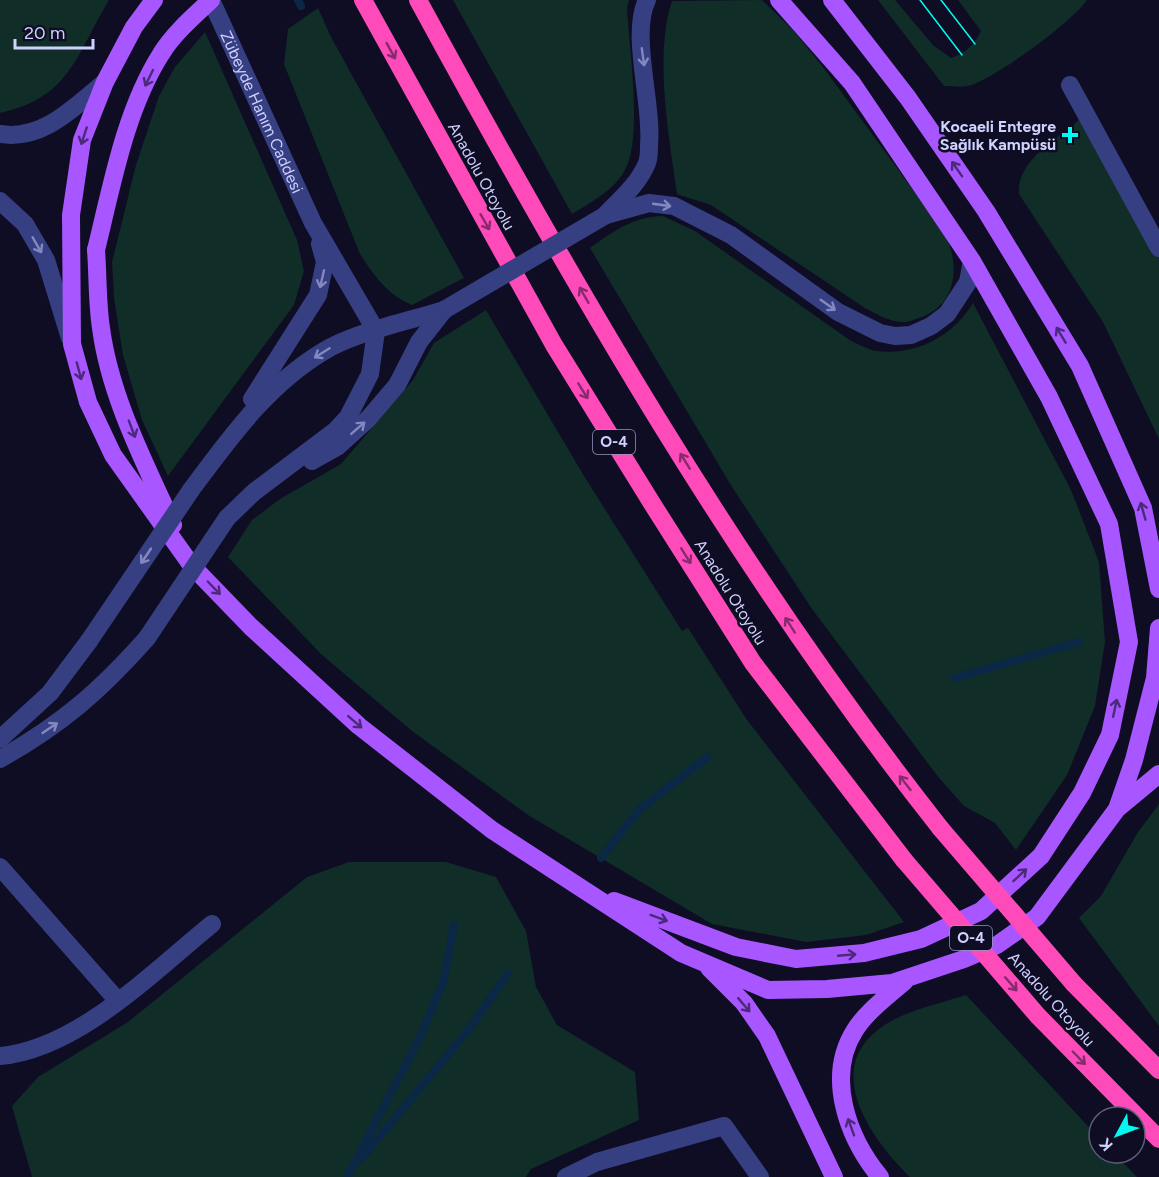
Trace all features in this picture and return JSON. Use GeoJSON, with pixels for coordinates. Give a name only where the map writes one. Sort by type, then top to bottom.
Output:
{"type":"FeatureCollection","features":[{"type":"Feature","properties":{"kind":"highway","name":"Anadolu Otoyolu"},"geometry":{"type":"LineString","coordinates":[[363,0],[554,345],[753,663],[904,860],[1038,1016],[1159,1139]]}},
{"type":"Feature","properties":{"kind":"highway","name":"Anadolu Otoyolu"},"geometry":{"type":"LineString","coordinates":[[418,0],[507,163],[694,476],[799,640],[870,739],[941,829],[1074,984],[1159,1070]]}},
{"type":"Feature","properties":{"kind":"main road"},"geometry":{"type":"LineString","coordinates":[[154,0],[134,27],[105,82],[82,140],[71,215],[72,344],[88,402],[113,455],[192,566],[251,627],[359,726],[492,830],[681,953],[768,990],[827,989],[892,983],[997,945],[1037,917],[1117,809],[1159,774]]}},
{"type":"Feature","properties":{"kind":"main road"},"geometry":{"type":"LineString","coordinates":[[192,566],[145,464],[115,386],[101,328],[96,250],[136,105],[161,53],[211,0]]}},
{"type":"Feature","properties":{"kind":"main road"},"geometry":{"type":"LineString","coordinates":[[585,890],[736,946],[796,959],[864,953],[921,939],[981,911],[1041,856],[1082,793],[1110,735],[1129,642],[1109,524],[1049,397],[972,261],[852,83],[779,0]]}},
{"type":"Feature","properties":{"kind":"main road"},"geometry":{"type":"LineString","coordinates":[[832,0],[908,98],[986,211],[1080,366],[1143,508],[1159,589]]}},
{"type":"Feature","properties":{"kind":"main road"},"geometry":{"type":"LineString","coordinates":[[1117,809],[1134,760],[1155,678],[1159,630]]}},
{"type":"Feature","properties":{"kind":"main road"},"geometry":{"type":"LineString","coordinates":[[704,963],[744,1004],[767,1036],[834,1177]]}},
{"type":"Feature","properties":{"kind":"main road"},"geometry":{"type":"LineString","coordinates":[[880,1177],[852,1132],[843,1102],[840,1076],[844,1054],[855,1030],[909,977]]}},
{"type":"Feature","properties":{"kind":"street","name":"Zübeyde Hanım Caddesi"},"geometry":{"type":"LineString","coordinates":[[211,0],[314,223]]}},
{"type":"Feature","properties":{"kind":"street"},"geometry":{"type":"LineString","coordinates":[[0,739],[50,693],[89,641],[190,490],[222,447],[274,387],[332,347],[444,310],[606,214],[634,186],[648,162],[651,124],[641,45],[642,10],[647,0]]}},
{"type":"Feature","properties":{"kind":"street"},"geometry":{"type":"LineString","coordinates":[[0,134],[12,136],[49,127],[105,82]]}},
{"type":"Feature","properties":{"kind":"street"},"geometry":{"type":"LineString","coordinates":[[1070,85],[1159,248]]}},
{"type":"Feature","properties":{"kind":"street"},"geometry":{"type":"LineString","coordinates":[[0,201],[25,224],[46,260],[72,344]]}},
{"type":"Feature","properties":{"kind":"street"},"geometry":{"type":"LineString","coordinates":[[606,214],[649,203],[674,206],[731,235],[838,312],[880,333],[895,336],[911,335],[931,326],[946,314],[968,282],[972,261]]}},
{"type":"Feature","properties":{"kind":"street"},"geometry":{"type":"LineString","coordinates":[[0,759],[72,713],[96,693],[147,638],[227,518],[272,478],[335,431],[348,417],[361,396],[370,374],[376,332],[314,223]]}},
{"type":"Feature","properties":{"kind":"street"},"geometry":{"type":"LineString","coordinates":[[222,447],[318,295],[325,262],[314,223]]}},
{"type":"Feature","properties":{"kind":"street"},"geometry":{"type":"LineString","coordinates":[[272,478],[312,462],[337,447],[368,419],[397,386],[419,342],[444,310]]}},
{"type":"Feature","properties":{"kind":"street"},"geometry":{"type":"LineString","coordinates":[[0,867],[118,1001]]}},
{"type":"Feature","properties":{"kind":"street"},"geometry":{"type":"LineString","coordinates":[[0,1056],[26,1051],[56,1040],[118,1001],[212,924]]}},
{"type":"Feature","properties":{"kind":"street"},"geometry":{"type":"LineString","coordinates":[[566,1177],[607,1159],[724,1126],[760,1177]]}},
{"type":"Feature","properties":{"kind":"green space"},"geometry":{"type":"Polygon","coordinates":[[[0,0],[109,0],[78,56],[57,85],[42,97],[0,113],[0,0]]]}},
{"type":"Feature","properties":{"kind":"green space"},"geometry":{"type":"Polygon","coordinates":[[[453,0],[629,0],[627,8],[634,91],[633,137],[625,170],[615,184],[602,195],[572,214],[453,0]]]}},
{"type":"Feature","properties":{"kind":"green space"},"geometry":{"type":"Polygon","coordinates":[[[762,0],[793,30],[823,67],[946,235],[954,270],[949,293],[934,311],[907,322],[889,320],[865,308],[711,205],[677,194],[667,122],[664,71],[664,46],[672,1],[762,0]]]}},
{"type":"Feature","properties":{"kind":"green space"},"geometry":{"type":"Polygon","coordinates":[[[878,0],[895,0],[933,45],[951,58],[969,48],[981,31],[958,0],[1087,0],[1066,22],[1015,60],[983,80],[961,87],[944,86],[878,0]]]}},
{"type":"Feature","properties":{"kind":"green space"},"geometry":{"type":"Polygon","coordinates":[[[318,8],[331,37],[464,278],[412,305],[403,301],[382,284],[360,254],[284,64],[288,29],[318,8]]]}},
{"type":"Feature","properties":{"kind":"green space"},"geometry":{"type":"Polygon","coordinates":[[[205,32],[297,240],[304,271],[294,305],[168,476],[142,420],[123,355],[114,298],[112,262],[136,165],[159,96],[175,67],[205,32]]]}},
{"type":"Feature","properties":{"kind":"green space"},"geometry":{"type":"Polygon","coordinates":[[[1079,120],[1159,239],[1159,439],[1103,322],[1019,194],[1024,171],[1031,161],[1079,120]]]}},
{"type":"Feature","properties":{"kind":"green space"},"geometry":{"type":"Polygon","coordinates":[[[663,216],[695,231],[851,341],[874,350],[892,352],[906,350],[932,341],[955,325],[973,303],[1071,490],[1099,562],[1105,642],[1095,706],[1067,775],[1016,850],[995,823],[964,806],[939,778],[812,609],[732,487],[590,248],[633,222],[663,216]]]}},
{"type":"Feature","properties":{"kind":"green space"},"geometry":{"type":"Polygon","coordinates":[[[486,310],[584,476],[682,631],[688,628],[747,720],[904,922],[866,935],[806,942],[712,924],[528,815],[412,731],[322,655],[228,557],[252,520],[280,499],[341,464],[413,380],[434,343],[486,310]]]}},
{"type":"Feature","properties":{"kind":"green space"},"geometry":{"type":"Polygon","coordinates":[[[1159,804],[1159,1026],[1079,918],[1101,896],[1138,832],[1159,804]]]}},
{"type":"Feature","properties":{"kind":"green space"},"geometry":{"type":"Polygon","coordinates":[[[349,862],[446,862],[496,877],[526,931],[536,987],[557,1025],[635,1072],[639,1120],[531,1169],[526,1177],[32,1177],[12,1106],[38,1077],[128,1022],[307,877],[349,862]]]}},
{"type":"Feature","properties":{"kind":"green space"},"geometry":{"type":"Polygon","coordinates":[[[966,995],[1087,1125],[1087,1165],[1126,1165],[1137,1177],[910,1177],[883,1147],[871,1129],[861,1109],[855,1089],[854,1070],[859,1051],[873,1034],[893,1020],[966,995]]]}},
{"type":"Feature","properties":{"kind":"waterway"},"geometry":{"type":"LineString","coordinates":[[298,0],[301,6]]}},
{"type":"Feature","properties":{"kind":"waterway"},"geometry":{"type":"LineString","coordinates":[[955,678],[1079,642]]}},
{"type":"Feature","properties":{"kind":"waterway"},"geometry":{"type":"LineString","coordinates":[[601,858],[639,810],[707,757]]}},
{"type":"Feature","properties":{"kind":"waterway"},"geometry":{"type":"LineString","coordinates":[[347,1177],[419,1039],[443,983],[454,925]]}},
{"type":"Feature","properties":{"kind":"waterway"},"geometry":{"type":"LineString","coordinates":[[361,1159],[470,1028],[508,973]]}},
{"type":"Feature","properties":{"kind":"tram line"},"geometry":{"type":"LineString","coordinates":[[920,0],[962,55]]}},
{"type":"Feature","properties":{"kind":"tram line"},"geometry":{"type":"LineString","coordinates":[[941,0],[975,44]]}},
{"type":"Feature","properties":{"kind":"place","name":"Kocaeli Entegre Sağlık Kampüsü"},"geometry":{"type":"Point","coordinates":[1070,135]}}]}
